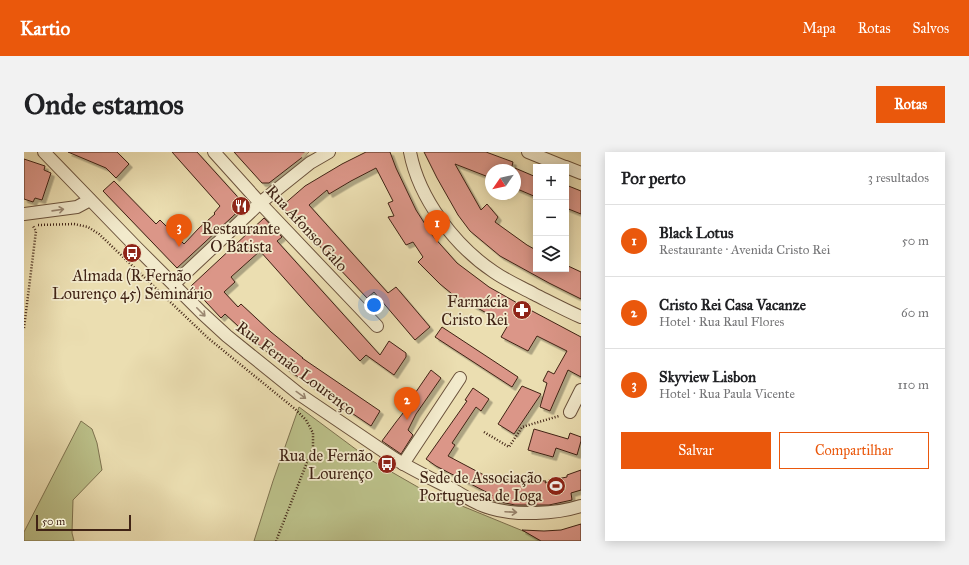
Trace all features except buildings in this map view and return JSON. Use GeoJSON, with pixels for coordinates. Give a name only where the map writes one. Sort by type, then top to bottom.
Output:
{"type":"FeatureCollection","features":[{"type":"Feature","properties":{"kind":"street","name":"Rua Fernão Lourenço"},"geometry":{"type":"LineString","coordinates":[[44,152],[202,313],[227,336],[299,394],[403,464],[476,502],[489,508],[504,512],[538,513],[560,511],[581,506]]}},
{"type":"Feature","properties":{"kind":"street","name":"Rua Afonso Galo"},"geometry":{"type":"LineString","coordinates":[[214,152],[260,203],[377,326]]}},
{"type":"Feature","properties":{"kind":"street"},"geometry":{"type":"LineString","coordinates":[[174,284],[310,158],[330,152]]}},
{"type":"Feature","properties":{"kind":"street"},"geometry":{"type":"LineString","coordinates":[[410,152],[412,162],[428,200],[439,217],[464,247],[484,264],[511,282],[581,317]]}},
{"type":"Feature","properties":{"kind":"street"},"geometry":{"type":"LineString","coordinates":[[528,152],[558,164]]}},
{"type":"Feature","properties":{"kind":"street"},"geometry":{"type":"LineString","coordinates":[[569,168],[581,173]]}},
{"type":"Feature","properties":{"kind":"street"},"geometry":{"type":"LineString","coordinates":[[24,214],[77,207],[90,200]]}},
{"type":"Feature","properties":{"kind":"street"},"geometry":{"type":"LineString","coordinates":[[403,464],[460,378]]}},
{"type":"Feature","properties":{"kind":"street"},"geometry":{"type":"LineString","coordinates":[[570,412],[581,390]]}},
{"type":"Feature","properties":{"kind":"path"},"geometry":{"type":"LineString","coordinates":[[29,226],[74,224],[88,227],[99,234],[208,338],[306,420],[313,433],[313,447],[276,541]]}},
{"type":"Feature","properties":{"kind":"path"},"geometry":{"type":"LineString","coordinates":[[24,328],[36,231],[33,226]]}},
{"type":"Feature","properties":{"kind":"path"},"geometry":{"type":"LineString","coordinates":[[484,432],[509,447],[522,428],[570,412]]}},
{"type":"Feature","properties":{"kind":"green space"},"geometry":{"type":"Polygon","coordinates":[[[299,407],[369,459],[423,490],[528,533],[541,541],[254,541],[299,407]]]}},
{"type":"Feature","properties":{"kind":"green space"},"geometry":{"type":"Polygon","coordinates":[[[81,421],[92,429],[97,443],[102,470],[73,500],[72,533],[74,541],[24,541],[24,532],[81,421]]]}},
{"type":"Feature","properties":{"kind":"place","name":"Restaurante O Batista"},"geometry":{"type":"Point","coordinates":[241,206]}},
{"type":"Feature","properties":{"kind":"place","name":"Black Lotus"},"geometry":{"type":"Point","coordinates":[437,243]}},
{"type":"Feature","properties":{"kind":"place","name":"Skyview Lisbon"},"geometry":{"type":"Point","coordinates":[179,247]}},
{"type":"Feature","properties":{"kind":"place","name":"Almada (R Fernão Lourenço 45) Seminário"},"geometry":{"type":"Point","coordinates":[132,253]}},
{"type":"Feature","properties":{"kind":"place","name":"Farmácia Cristo Rei"},"geometry":{"type":"Point","coordinates":[522,310]}},
{"type":"Feature","properties":{"kind":"place","name":"Cristo Rei Casa Vacanze"},"geometry":{"type":"Point","coordinates":[407,420]}},
{"type":"Feature","properties":{"kind":"place","name":"Rua de Fernão Lourenço"},"geometry":{"type":"Point","coordinates":[387,464]}},
{"type":"Feature","properties":{"kind":"place","name":"Sede de Associação Portuguesa de Ioga"},"geometry":{"type":"Point","coordinates":[556,486]}}]}
